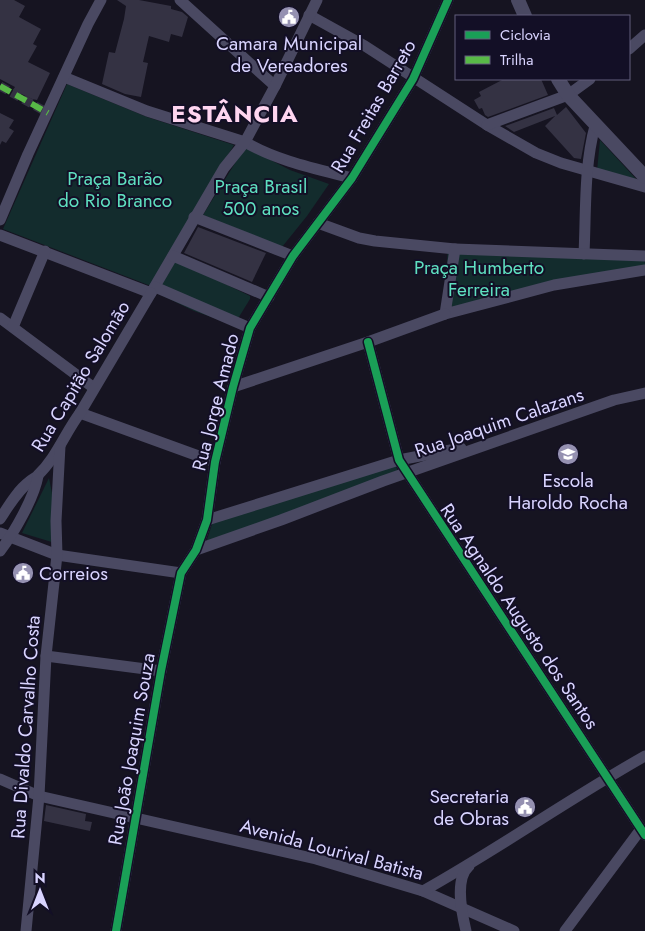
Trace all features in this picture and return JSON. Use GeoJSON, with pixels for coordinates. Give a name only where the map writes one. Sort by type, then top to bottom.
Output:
{"type":"FeatureCollection","features":[{"type":"Feature","properties":{"kind":"street"},"geometry":{"type":"LineString","coordinates":[[0,220],[28,154],[101,0]]}},
{"type":"Feature","properties":{"kind":"street"},"geometry":{"type":"LineString","coordinates":[[180,0],[275,86]]}},
{"type":"Feature","properties":{"kind":"street"},"geometry":{"type":"LineString","coordinates":[[153,290],[224,168],[246,142],[317,0]]}},
{"type":"Feature","properties":{"kind":"street","name":"Rua Freitas Barreto"},"geometry":{"type":"LineString","coordinates":[[318,223],[352,178],[413,78],[448,0]]}},
{"type":"Feature","properties":{"kind":"street"},"geometry":{"type":"LineString","coordinates":[[518,0],[525,15]]}},
{"type":"Feature","properties":{"kind":"street"},"geometry":{"type":"LineString","coordinates":[[309,15],[365,46],[487,126],[536,153],[645,187]]}},
{"type":"Feature","properties":{"kind":"street"},"geometry":{"type":"LineString","coordinates":[[630,48],[645,35]]}},
{"type":"Feature","properties":{"kind":"street"},"geometry":{"type":"LineString","coordinates":[[64,78],[147,111],[246,142],[256,148],[289,160],[352,178]]}},
{"type":"Feature","properties":{"kind":"street"},"geometry":{"type":"LineString","coordinates":[[559,80],[568,95],[645,177]]}},
{"type":"Feature","properties":{"kind":"street"},"geometry":{"type":"LineString","coordinates":[[487,126],[568,95],[589,80]]}},
{"type":"Feature","properties":{"kind":"street"},"geometry":{"type":"LineString","coordinates":[[584,254],[592,136],[596,126]]}},
{"type":"Feature","properties":{"kind":"street"},"geometry":{"type":"LineString","coordinates":[[194,217],[292,256]]}},
{"type":"Feature","properties":{"kind":"street"},"geometry":{"type":"LineString","coordinates":[[233,387],[445,314],[554,286],[645,272],[643,255],[455,249],[375,241],[318,223]]}},
{"type":"Feature","properties":{"kind":"street","name":"Rua Jorge Amado"},"geometry":{"type":"LineString","coordinates":[[181,573],[196,550],[207,520],[215,462],[233,387],[250,328],[292,256],[318,223]]}},
{"type":"Feature","properties":{"kind":"street"},"geometry":{"type":"LineString","coordinates":[[0,235],[45,251],[86,269],[153,290],[250,328]]}},
{"type":"Feature","properties":{"kind":"street"},"geometry":{"type":"LineString","coordinates":[[445,314],[455,249]]}},
{"type":"Feature","properties":{"kind":"street"},"geometry":{"type":"LineString","coordinates":[[13,327],[45,251]]}},
{"type":"Feature","properties":{"kind":"street"},"geometry":{"type":"LineString","coordinates":[[173,256],[269,297]]}},
{"type":"Feature","properties":{"kind":"street","name":"Rua Capitão Salomão"},"geometry":{"type":"LineString","coordinates":[[0,551],[6,535],[33,494],[38,476],[60,446],[67,431],[80,413],[153,290]]}},
{"type":"Feature","properties":{"kind":"street"},"geometry":{"type":"LineString","coordinates":[[0,318],[94,388]]}},
{"type":"Feature","properties":{"kind":"street","name":"Rua Agnaldo Augusto dos Santos"},"geometry":{"type":"LineString","coordinates":[[368,342],[399,460],[406,473],[643,832]]}},
{"type":"Feature","properties":{"kind":"street","name":"Rua Joaquim Calazans"},"geometry":{"type":"LineString","coordinates":[[196,550],[406,473],[614,400],[645,393]]}},
{"type":"Feature","properties":{"kind":"street"},"geometry":{"type":"LineString","coordinates":[[80,413],[215,462]]}},
{"type":"Feature","properties":{"kind":"street"},"geometry":{"type":"LineString","coordinates":[[207,520],[399,460],[490,444]]}},
{"type":"Feature","properties":{"kind":"street","name":"Rua Divaldo Carvalho Costa"},"geometry":{"type":"LineString","coordinates":[[26,931],[40,796],[46,656],[57,555],[56,520],[60,446]]}},
{"type":"Feature","properties":{"kind":"street","name":"Rua Capitão Salomão"},"geometry":{"type":"LineString","coordinates":[[0,519],[22,488],[38,476]]}},
{"type":"Feature","properties":{"kind":"street"},"geometry":{"type":"LineString","coordinates":[[6,535],[57,555],[181,573]]}},
{"type":"Feature","properties":{"kind":"street","name":"Rua João Joaquim Souza"},"geometry":{"type":"LineString","coordinates":[[116,931],[161,671],[181,573]]}},
{"type":"Feature","properties":{"kind":"street"},"geometry":{"type":"LineString","coordinates":[[46,656],[161,671]]}},
{"type":"Feature","properties":{"kind":"street"},"geometry":{"type":"LineString","coordinates":[[422,891],[469,866],[608,777],[645,756]]}},
{"type":"Feature","properties":{"kind":"street","name":"Avenida Lourival Batista"},"geometry":{"type":"LineString","coordinates":[[0,779],[40,796],[316,859],[422,891],[461,906],[514,931]]}},
{"type":"Feature","properties":{"kind":"street"},"geometry":{"type":"LineString","coordinates":[[565,931],[643,832]]}},
{"type":"Feature","properties":{"kind":"street"},"geometry":{"type":"LineString","coordinates":[[466,931],[461,906],[461,880],[464,870],[469,866]]}},
{"type":"Feature","properties":{"kind":"green space","name":"Praça Barão do Rio Branco"},"geometry":{"type":"Polygon","coordinates":[[[67,84],[147,117],[234,145],[191,215],[151,286],[3,229],[67,84]]]}},
{"type":"Feature","properties":{"kind":"green space"},"geometry":{"type":"Polygon","coordinates":[[[600,140],[637,180],[597,171],[600,140]]]}},
{"type":"Feature","properties":{"kind":"green space","name":"Praça Brasil 500 anos"},"geometry":{"type":"Polygon","coordinates":[[[245,147],[290,170],[329,184],[307,216],[282,247],[203,215],[245,147]]]}},
{"type":"Feature","properties":{"kind":"green space","name":"Praça Humberto Ferreira"},"geometry":{"type":"Polygon","coordinates":[[[448,246],[642,256],[645,268],[444,315],[448,246]]]}},
{"type":"Feature","properties":{"kind":"green space","name":"Praça Barão do Rio Branco"},"geometry":{"type":"Polygon","coordinates":[[[176,260],[250,296],[234,325],[194,311],[157,293],[176,260]]]}},
{"type":"Feature","properties":{"kind":"green space"},"geometry":{"type":"Polygon","coordinates":[[[395,465],[399,473],[206,543],[213,521],[395,465]]]}},
{"type":"Feature","properties":{"kind":"green space"},"geometry":{"type":"Polygon","coordinates":[[[49,478],[59,529],[55,543],[22,533],[49,478]]]}},
{"type":"Feature","properties":{"kind":"building"},"geometry":{"type":"Polygon","coordinates":[[[0,0],[14,0],[25,6],[19,17],[41,29],[33,44],[37,46],[28,62],[50,73],[37,100],[13,90],[15,87],[0,79],[0,0]]]}},
{"type":"Feature","properties":{"kind":"building"},"geometry":{"type":"Polygon","coordinates":[[[117,0],[139,0],[171,6],[171,9],[182,12],[188,17],[182,37],[171,34],[169,42],[149,36],[143,62],[148,63],[141,97],[125,94],[102,84],[109,52],[115,53],[124,19],[126,6],[117,0]]]}},
{"type":"Feature","properties":{"kind":"building"},"geometry":{"type":"Polygon","coordinates":[[[502,80],[541,80],[548,95],[488,117],[482,108],[479,109],[474,100],[481,96],[479,92],[502,80]]]}},
{"type":"Feature","properties":{"kind":"building"},"geometry":{"type":"Polygon","coordinates":[[[566,107],[586,133],[581,159],[574,158],[545,126],[555,116],[514,132],[505,126],[554,108],[557,115],[566,107]]]}},
{"type":"Feature","properties":{"kind":"building"},"geometry":{"type":"Polygon","coordinates":[[[0,113],[14,120],[9,128],[14,131],[6,143],[2,141],[0,145],[0,113]]]}},
{"type":"Feature","properties":{"kind":"building"},"geometry":{"type":"Polygon","coordinates":[[[198,227],[266,253],[252,282],[184,253],[198,227]]]}},
{"type":"Feature","properties":{"kind":"building"},"geometry":{"type":"Polygon","coordinates":[[[46,805],[86,814],[85,821],[92,822],[90,831],[44,821],[46,805]]]}},
{"type":"Feature","properties":{"kind":"tunnel"},"geometry":{"type":"LineString","coordinates":[[0,86],[48,113]]}},
{"type":"Feature","properties":{"kind":"marked path"},"geometry":{"type":"LineString","coordinates":[[0,86],[48,113]]}},
{"type":"Feature","properties":{"kind":"cycle path"},"geometry":{"type":"LineString","coordinates":[[116,931],[161,671],[181,573],[196,550],[207,520],[215,462],[233,387],[250,328],[293,256],[352,178],[413,79],[448,0]]}},
{"type":"Feature","properties":{"kind":"cycle path"},"geometry":{"type":"LineString","coordinates":[[368,342],[399,460],[645,835]]}},
{"type":"Feature","properties":{"kind":"place","name":"Camara Municipal de Vereadores"},"geometry":{"type":"Point","coordinates":[289,17]}},
{"type":"Feature","properties":{"kind":"place","name":"Escola Haroldo Rocha"},"geometry":{"type":"Point","coordinates":[568,454]}},
{"type":"Feature","properties":{"kind":"place","name":"Correios"},"geometry":{"type":"Point","coordinates":[23,573]}},
{"type":"Feature","properties":{"kind":"place","name":"Secretaria de Obras"},"geometry":{"type":"Point","coordinates":[525,807]}},
{"type":"Feature","properties":{"kind":"district","name":"ESTÂNCIA"},"geometry":{"type":"Point","coordinates":[235,114]}}]}
